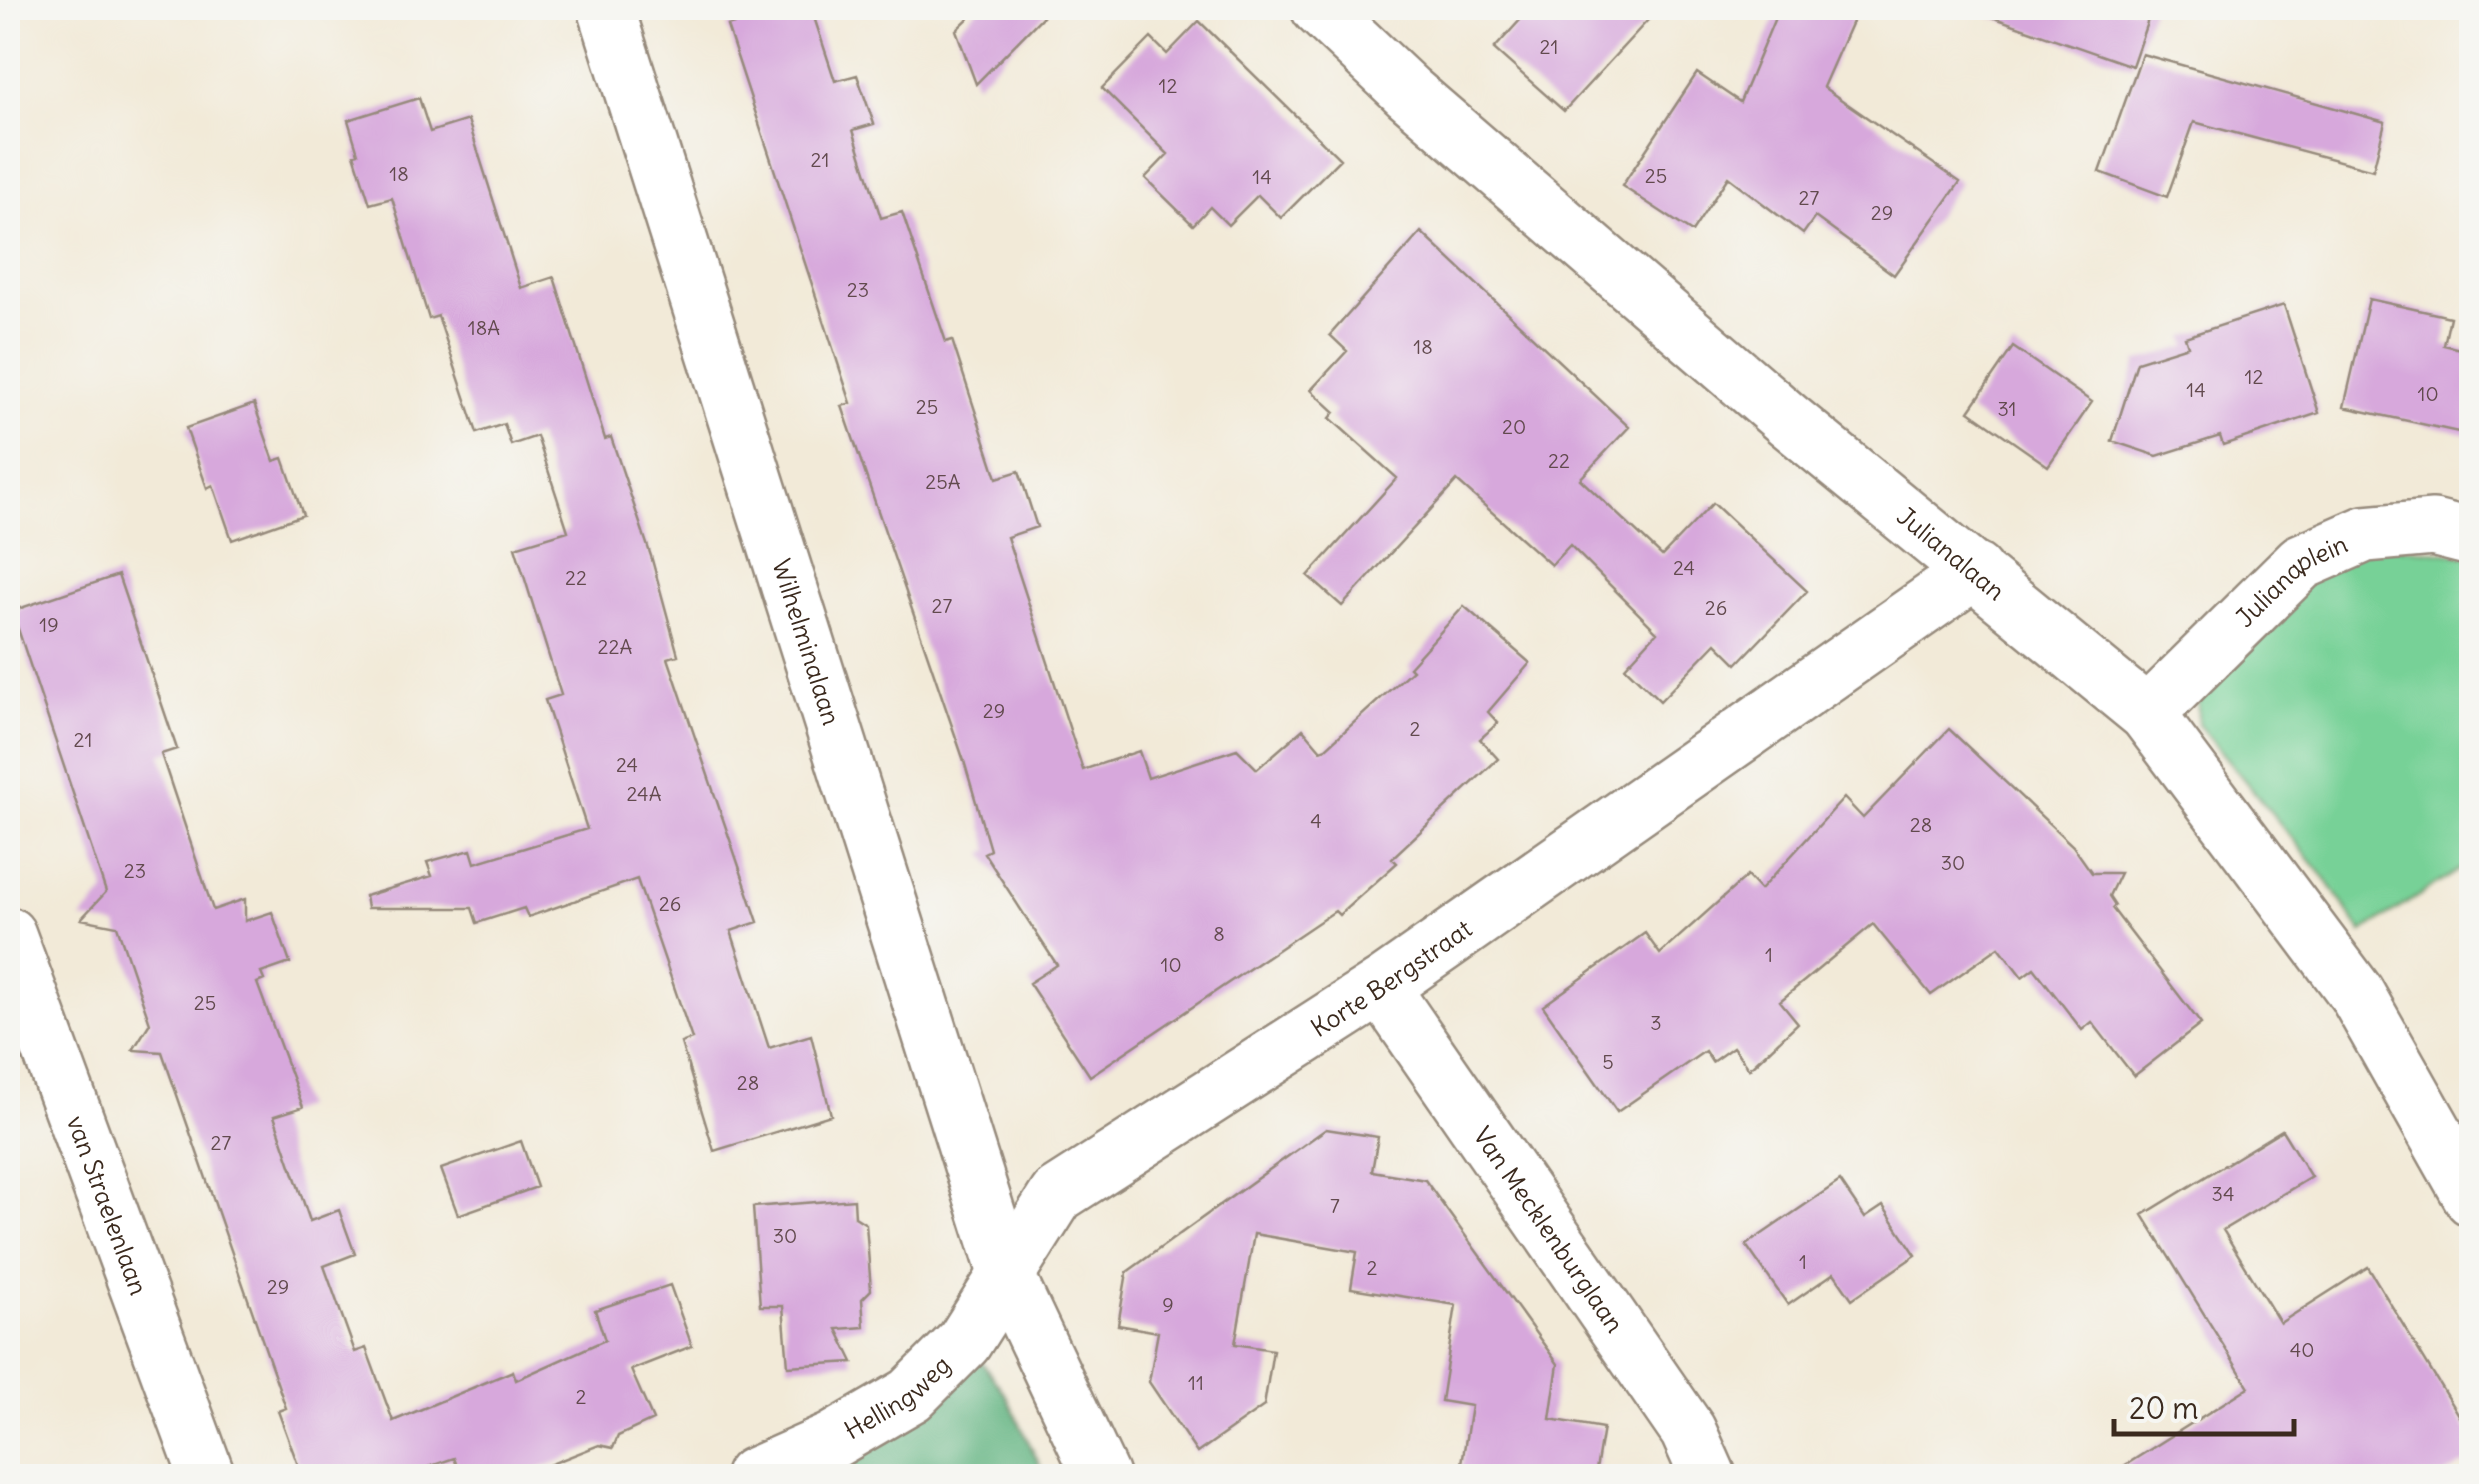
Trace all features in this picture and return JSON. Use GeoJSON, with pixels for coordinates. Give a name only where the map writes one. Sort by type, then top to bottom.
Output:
{"type":"FeatureCollection","features":[{"type":"Feature","properties":{"kind":"street","name":"Wilhelminalaan"},"geometry":{"type":"LineString","coordinates":[[606,8],[1008,1279]]}},
{"type":"Feature","properties":{"kind":"street","name":"Julianalaan"},"geometry":{"type":"LineString","coordinates":[[1319,8],[1408,92],[1788,420],[2147,714],[2356,993],[2472,1198]]}},
{"type":"Feature","properties":{"kind":"street","name":"Julianaplein"},"geometry":{"type":"LineString","coordinates":[[2147,714],[2301,562],[2365,534],[2433,528],[2472,538]]}},
{"type":"Feature","properties":{"kind":"street","name":"Korte Bergstraat"},"geometry":{"type":"LineString","coordinates":[[1008,1279],[1057,1195],[1380,987],[1975,572]]}},
{"type":"Feature","properties":{"kind":"street","name":"van Straelenlaan"},"geometry":{"type":"LineString","coordinates":[[8,934],[207,1476]]}},
{"type":"Feature","properties":{"kind":"street","name":"Van Mecklenburglaan"},"geometry":{"type":"LineString","coordinates":[[1380,987],[1688,1431],[1708,1476]]}},
{"type":"Feature","properties":{"kind":"street","name":"Hellingweg"},"geometry":{"type":"LineString","coordinates":[[753,1476],[832,1441],[912,1396],[964,1342],[1008,1279]]}},
{"type":"Feature","properties":{"kind":"street"},"geometry":{"type":"LineString","coordinates":[[1008,1279],[1101,1476]]}},
{"type":"Feature","properties":{"kind":"green space"},"geometry":{"type":"Polygon","coordinates":[[[2354,541],[2471,556],[2471,862],[2362,932],[2325,878],[2198,724],[2198,671],[2354,541]]]}},
{"type":"Feature","properties":{"kind":"green space"},"geometry":{"type":"Polygon","coordinates":[[[981,1361],[1007,1397],[1045,1476],[803,1476],[981,1361]]]}},
{"type":"Feature","properties":{"kind":"building"},"geometry":{"type":"Polygon","coordinates":[[[787,8],[811,8],[835,81],[857,75],[874,124],[853,130],[881,218],[902,212],[946,342],[952,340],[997,478],[1019,471],[1037,527],[1007,537],[1083,770],[1139,751],[1148,778],[1237,749],[1257,769],[1303,729],[1321,750],[1326,748],[1412,670],[1409,667],[1464,606],[1530,663],[1488,712],[1498,723],[1480,739],[1498,759],[1392,858],[1397,863],[1339,915],[1335,911],[1090,1076],[1029,983],[1057,965],[984,853],[990,850],[964,761],[842,406],[851,403],[727,26],[787,8]]]}},
{"type":"Feature","properties":{"kind":"building"},"geometry":{"type":"Polygon","coordinates":[[[979,8],[1051,8],[976,84],[956,30],[979,8]]]}},
{"type":"Feature","properties":{"kind":"building"},"geometry":{"type":"Polygon","coordinates":[[[1531,8],[1659,8],[1564,111],[1494,49],[1531,8]]]}},
{"type":"Feature","properties":{"kind":"building"},"geometry":{"type":"Polygon","coordinates":[[[1779,8],[1858,8],[1823,87],[1960,182],[1894,275],[1815,217],[1803,234],[1728,177],[1692,232],[1622,186],[1697,73],[1740,102],[1779,8]]]}},
{"type":"Feature","properties":{"kind":"building"},"geometry":{"type":"Polygon","coordinates":[[[1987,8],[2152,8],[2132,66],[1986,15],[1987,8]]]}},
{"type":"Feature","properties":{"kind":"building"},"geometry":{"type":"Polygon","coordinates":[[[1199,21],[1340,159],[1281,218],[1258,195],[1228,225],[1210,207],[1193,225],[1145,178],[1168,154],[1102,88],[1151,38],[1167,54],[1199,21]]]}},
{"type":"Feature","properties":{"kind":"building"},"geometry":{"type":"Polygon","coordinates":[[[2142,54],[2385,122],[2373,170],[2194,122],[2167,197],[2100,172],[2142,54]]]}},
{"type":"Feature","properties":{"kind":"building"},"geometry":{"type":"Polygon","coordinates":[[[419,98],[430,132],[468,120],[521,288],[554,277],[605,439],[611,437],[651,556],[678,655],[668,658],[758,922],[731,931],[769,1048],[811,1035],[831,1115],[714,1151],[681,1043],[692,1039],[637,879],[528,917],[524,908],[477,923],[472,908],[367,908],[365,896],[432,876],[427,862],[471,850],[475,863],[587,829],[545,700],[561,695],[515,547],[568,531],[537,436],[511,445],[504,424],[477,433],[438,316],[429,319],[392,198],[370,204],[354,154],[358,153],[348,120],[419,98]]]}},
{"type":"Feature","properties":{"kind":"building"},"geometry":{"type":"Polygon","coordinates":[[[1421,232],[1629,427],[1580,479],[1662,556],[1713,503],[1807,591],[1737,664],[1716,643],[1660,701],[1625,667],[1657,632],[1570,545],[1551,565],[1457,481],[1342,606],[1308,576],[1397,478],[1330,418],[1335,412],[1311,390],[1347,351],[1330,335],[1421,232]]]}},
{"type":"Feature","properties":{"kind":"building"},"geometry":{"type":"Polygon","coordinates":[[[2369,299],[2450,317],[2444,345],[2472,352],[2472,435],[2344,407],[2369,299]]]}},
{"type":"Feature","properties":{"kind":"building"},"geometry":{"type":"Polygon","coordinates":[[[2284,305],[2319,413],[2223,445],[2220,436],[2157,456],[2112,441],[2137,362],[2188,346],[2185,337],[2284,305]]]}},
{"type":"Feature","properties":{"kind":"building"},"geometry":{"type":"Polygon","coordinates":[[[2013,347],[2092,402],[2048,466],[1969,411],[2013,347]]]}},
{"type":"Feature","properties":{"kind":"building"},"geometry":{"type":"Polygon","coordinates":[[[254,404],[274,461],[283,458],[303,515],[232,540],[213,485],[207,488],[186,428],[254,404]]]}},
{"type":"Feature","properties":{"kind":"building"},"geometry":{"type":"Polygon","coordinates":[[[118,575],[177,749],[161,754],[213,910],[245,899],[245,921],[272,912],[290,963],[261,973],[264,980],[257,983],[303,1107],[274,1116],[310,1221],[339,1210],[355,1254],[324,1266],[355,1352],[366,1348],[393,1421],[513,1371],[516,1380],[605,1340],[595,1310],[670,1285],[692,1346],[631,1370],[653,1420],[618,1436],[613,1448],[599,1445],[521,1476],[461,1476],[454,1458],[402,1476],[302,1476],[278,1411],[286,1408],[162,1052],[133,1050],[150,1023],[117,926],[81,919],[106,892],[12,611],[118,575]]]}},
{"type":"Feature","properties":{"kind":"building"},"geometry":{"type":"Polygon","coordinates":[[[1949,729],[2073,846],[2092,873],[2120,873],[2109,896],[2115,905],[2112,908],[2201,1024],[2134,1076],[2092,1022],[2082,1030],[2034,968],[2022,977],[1999,947],[1931,995],[1873,924],[1780,1001],[1798,1023],[1749,1069],[1733,1047],[1712,1062],[1705,1051],[1617,1112],[1543,1006],[1645,933],[1660,954],[1747,876],[1760,890],[1844,798],[1863,818],[1949,729]]]}},
{"type":"Feature","properties":{"kind":"building"},"geometry":{"type":"Polygon","coordinates":[[[1326,1129],[1378,1137],[1372,1171],[1425,1180],[1558,1364],[1550,1419],[1603,1428],[1595,1476],[1460,1476],[1471,1406],[1441,1401],[1456,1305],[1351,1288],[1357,1252],[1254,1234],[1235,1344],[1273,1350],[1264,1406],[1197,1453],[1149,1382],[1158,1332],[1118,1325],[1127,1272],[1326,1129]]]}},
{"type":"Feature","properties":{"kind":"building"},"geometry":{"type":"Polygon","coordinates":[[[2282,1130],[2311,1177],[2223,1230],[2280,1323],[2368,1267],[2472,1438],[2472,1459],[2443,1476],[2108,1476],[2249,1387],[2143,1215],[2282,1130]]]}},
{"type":"Feature","properties":{"kind":"building"},"geometry":{"type":"Polygon","coordinates":[[[521,1141],[537,1187],[458,1215],[441,1169],[521,1141]]]}},
{"type":"Feature","properties":{"kind":"building"},"geometry":{"type":"Polygon","coordinates":[[[1840,1181],[1865,1218],[1883,1206],[1916,1255],[1852,1299],[1834,1273],[1788,1305],[1746,1245],[1840,1181]]]}},
{"type":"Feature","properties":{"kind":"building"},"geometry":{"type":"Polygon","coordinates":[[[854,1199],[855,1217],[866,1224],[871,1290],[862,1299],[864,1327],[837,1329],[853,1362],[788,1366],[783,1306],[760,1306],[753,1207],[854,1199]]]}}]}
